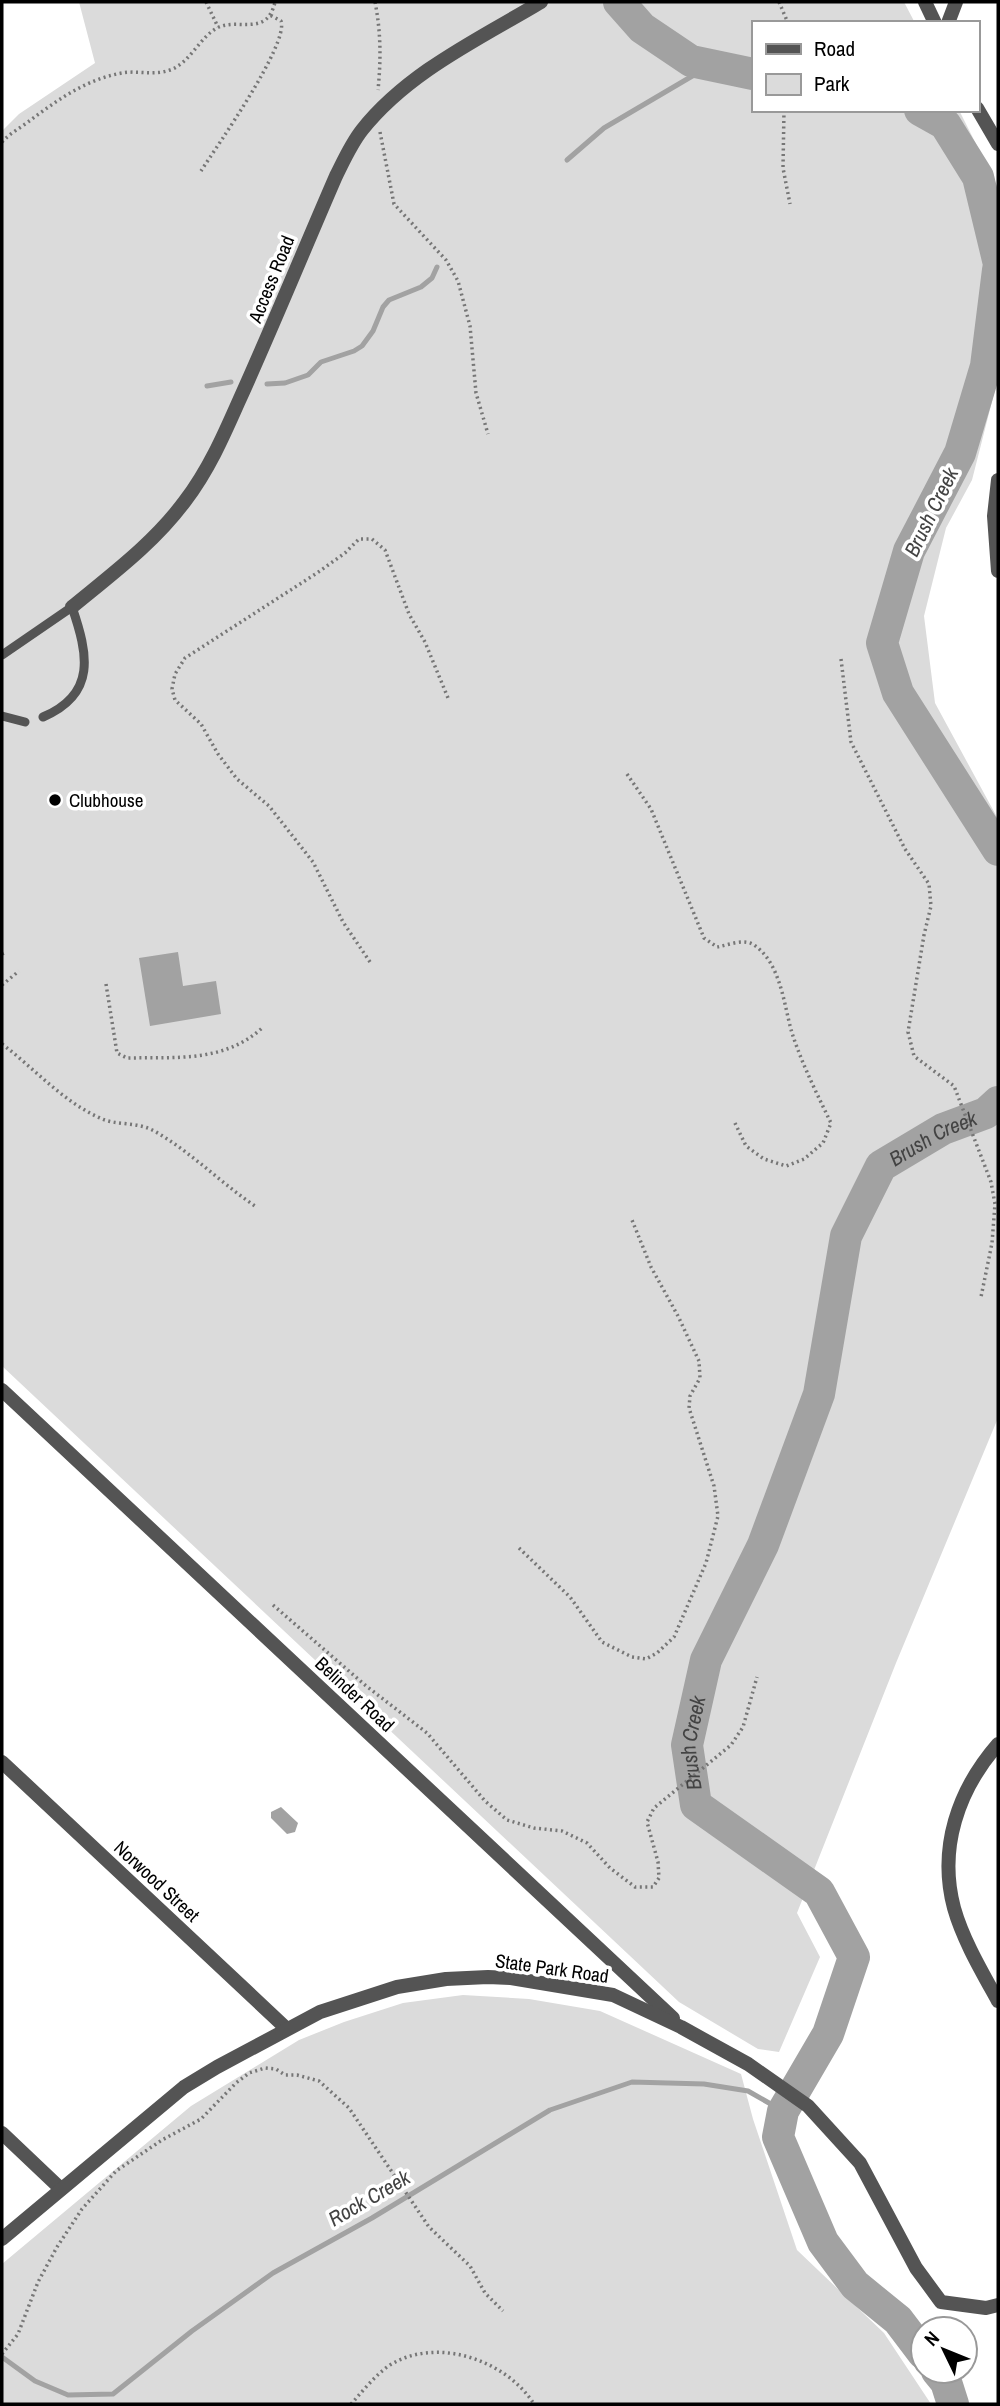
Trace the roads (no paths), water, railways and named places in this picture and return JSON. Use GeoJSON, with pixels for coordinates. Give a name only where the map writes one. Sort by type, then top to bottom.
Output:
{"type":"FeatureCollection","features":[{"type":"Feature","properties":{"kind":"street","name":"Access Road"},"geometry":{"type":"LineString","coordinates":[[72,607],[132,559],[187,500],[215,454],[266,345],[297,266],[348,152],[376,114],[412,80],[541,2]]}},
{"type":"Feature","properties":{"kind":"street"},"geometry":{"type":"LineString","coordinates":[[925,2],[934,21]]}},
{"type":"Feature","properties":{"kind":"street"},"geometry":{"type":"LineString","coordinates":[[949,21],[956,2]]}},
{"type":"Feature","properties":{"kind":"street"},"geometry":{"type":"LineString","coordinates":[[979,111],[998,144]]}},
{"type":"Feature","properties":{"kind":"street"},"geometry":{"type":"LineString","coordinates":[[998,480],[994,516],[998,571]]}},
{"type":"Feature","properties":{"kind":"street","name":"Belinder Road"},"geometry":{"type":"LineString","coordinates":[[2,1390],[681,2026]]}},
{"type":"Feature","properties":{"kind":"street"},"geometry":{"type":"LineString","coordinates":[[998,1744],[976,1771],[966,1790],[952,1829],[948,1860],[952,1899],[961,1928],[998,2001]]}},
{"type":"Feature","properties":{"kind":"street","name":"Norwood Street"},"geometry":{"type":"LineString","coordinates":[[2,1762],[286,2029]]}},
{"type":"Feature","properties":{"kind":"street","name":"State Park Road"},"geometry":{"type":"LineString","coordinates":[[2,2239],[184,2087],[286,2029],[320,2012],[397,1987],[446,1979],[488,1977],[613,1995],[681,2026],[748,2064],[808,2106],[860,2163],[916,2268],[941,2302],[986,2308],[998,2305]]}},
{"type":"Feature","properties":{"kind":"street"},"geometry":{"type":"LineString","coordinates":[[2,2133],[61,2189]]}},
{"type":"Feature","properties":{"kind":"lane"},"geometry":{"type":"LineString","coordinates":[[2,655],[72,607],[83,641],[85,673],[76,695],[58,711],[43,717]]}},
{"type":"Feature","properties":{"kind":"lane"},"geometry":{"type":"LineString","coordinates":[[2,716],[25,722]]}},
{"type":"Feature","properties":{"kind":"waterway","name":"Brush Creek"},"geometry":{"type":"LineString","coordinates":[[619,2],[642,28],[691,61],[752,74]]}},
{"type":"Feature","properties":{"kind":"waterway"},"geometry":{"type":"LineString","coordinates":[[567,160],[604,128],[711,65]]}},
{"type":"Feature","properties":{"kind":"waterway","name":"Brush Creek"},"geometry":{"type":"LineString","coordinates":[[924,112],[945,124],[978,177],[998,260]]}},
{"type":"Feature","properties":{"kind":"waterway"},"geometry":{"type":"LineString","coordinates":[[267,384],[285,383],[308,375],[321,362],[362,346],[389,300],[421,287],[432,278],[437,267]]}},
{"type":"Feature","properties":{"kind":"waterway","name":"Brush Creek"},"geometry":{"type":"LineString","coordinates":[[998,270],[986,366],[960,453],[909,551],[882,643],[898,693],[998,850]]}},
{"type":"Feature","properties":{"kind":"waterway"},"geometry":{"type":"LineString","coordinates":[[207,386],[231,382]]}},
{"type":"Feature","properties":{"kind":"waterway","name":"Brush Creek"},"geometry":{"type":"LineString","coordinates":[[909,2335],[898,2320],[855,2285],[823,2242],[778,2137],[783,2111],[828,2034],[854,1957],[819,1892],[696,1805],[687,1745],[706,1660],[763,1545],[819,1394],[846,1236],[881,1166],[943,1129],[986,1113],[998,1102]]}},
{"type":"Feature","properties":{"kind":"waterway","name":"Rock Creek"},"geometry":{"type":"LineString","coordinates":[[2,2357],[35,2381],[68,2395],[113,2394],[192,2331],[273,2273],[372,2218],[550,2110],[632,2082],[704,2084],[748,2091],[783,2111]]}},
{"type":"Feature","properties":{"kind":"waterway","name":"Brush Creek"},"geometry":{"type":"LineString","coordinates":[[947,2385],[953,2404]]}},
{"type":"Feature","properties":{"kind":"place","name":"Clubhouse"},"geometry":{"type":"Point","coordinates":[55,800]}}]}
